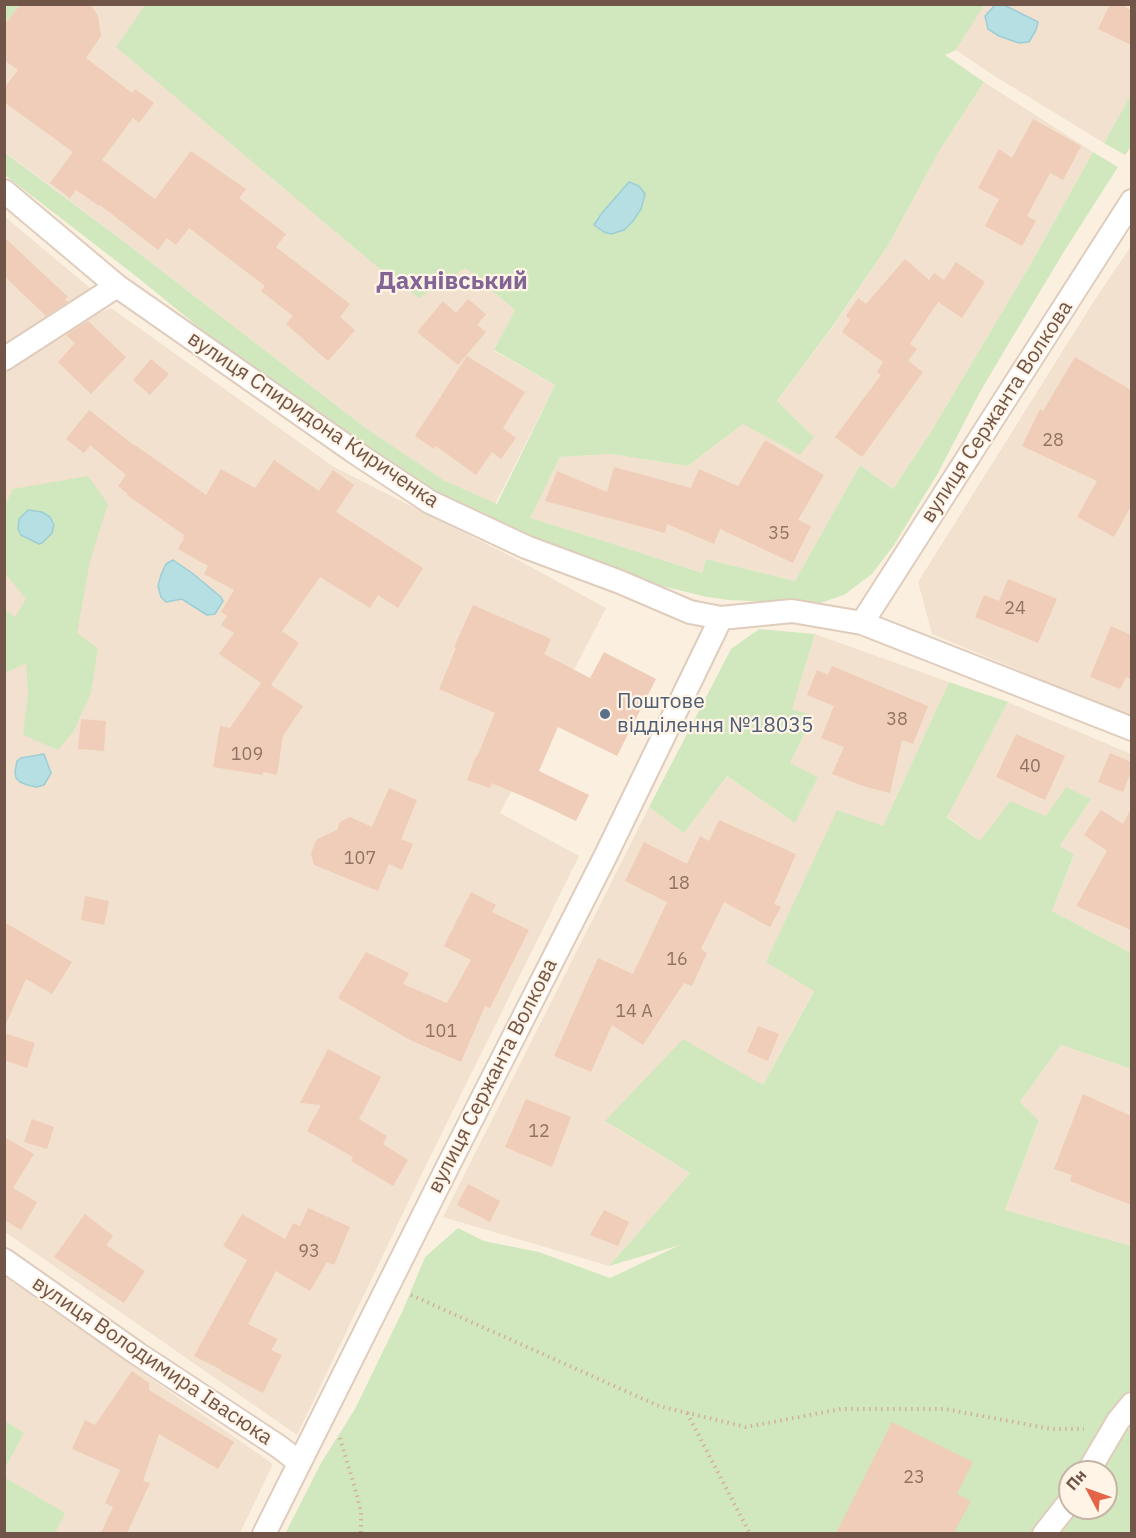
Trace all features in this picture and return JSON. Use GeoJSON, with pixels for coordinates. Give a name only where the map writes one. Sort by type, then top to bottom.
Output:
{"type":"FeatureCollection","features":[{"type":"Feature","properties":{"kind":"street","name":"вулиця Спиридона Кириченка"},"geometry":{"type":"LineString","coordinates":[[4,191],[117,286],[430,502],[526,547],[620,582],[690,612],[721,618],[792,611],[862,623],[1131,729]]}},
{"type":"Feature","properties":{"kind":"street","name":"вулиця Сержанта Волкова"},"geometry":{"type":"LineString","coordinates":[[862,623],[1131,201]]}},
{"type":"Feature","properties":{"kind":"street"},"geometry":{"type":"LineString","coordinates":[[4,359],[117,286]]}},
{"type":"Feature","properties":{"kind":"street","name":"вулиця Сержанта Волкова"},"geometry":{"type":"LineString","coordinates":[[264,1533],[605,857],[721,618]]}},
{"type":"Feature","properties":{"kind":"street","name":"вулиця Володимира Івасюка"},"geometry":{"type":"LineString","coordinates":[[4,1260],[138,1354],[299,1462]]}},
{"type":"Feature","properties":{"kind":"street"},"geometry":{"type":"LineString","coordinates":[[1095,1460],[1131,1404]]}},
{"type":"Feature","properties":{"kind":"street"},"geometry":{"type":"LineString","coordinates":[[1044,1533],[1058,1516]]}},
{"type":"Feature","properties":{"kind":"path"},"geometry":{"type":"LineString","coordinates":[[388,1285],[659,1406],[746,1427],[841,1409],[945,1409],[1051,1429],[1113,1429]]}},
{"type":"Feature","properties":{"kind":"path"},"geometry":{"type":"LineString","coordinates":[[330,1401],[361,1512],[361,1533]]}},
{"type":"Feature","properties":{"kind":"path"},"geometry":{"type":"LineString","coordinates":[[686,1413],[750,1533]]}},
{"type":"Feature","properties":{"kind":"shaded area"},"geometry":{"type":"Polygon","coordinates":[[[1034,4],[1040,7],[1042,4],[1131,5],[1131,94],[1104,143],[956,50],[983,5],[1034,4]]]}},
{"type":"Feature","properties":{"kind":"shaded area"},"geometry":{"type":"Polygon","coordinates":[[[20,5],[145,5],[117,47],[370,261],[465,268],[515,310],[494,351],[555,385],[495,504],[445,481],[367,429],[5,152],[4,23],[20,5]]]}},
{"type":"Feature","properties":{"kind":"shaded area"},"geometry":{"type":"Polygon","coordinates":[[[984,82],[1093,152],[1030,265],[932,430],[893,489],[860,465],[795,581],[706,559],[702,573],[529,518],[560,457],[611,454],[688,466],[743,424],[814,437],[777,401],[835,324],[889,244],[938,153],[984,82]]]}},
{"type":"Feature","properties":{"kind":"shaded area"},"geometry":{"type":"Polygon","coordinates":[[[4,216],[95,292],[4,352],[4,216]]]}},
{"type":"Feature","properties":{"kind":"shaded area"},"geometry":{"type":"Polygon","coordinates":[[[1131,246],[1131,717],[932,634],[918,582],[1092,304],[1131,246]]]}},
{"type":"Feature","properties":{"kind":"shaded area"},"geometry":{"type":"Polygon","coordinates":[[[111,308],[334,467],[520,561],[606,608],[500,813],[579,856],[428,1161],[297,1435],[5,1232],[5,372],[93,315],[111,308]]]}},
{"type":"Feature","properties":{"kind":"shaded area"},"geometry":{"type":"Polygon","coordinates":[[[815,634],[949,682],[883,826],[767,962],[814,990],[763,1085],[606,1122],[690,1173],[609,1266],[443,1217],[649,807],[684,833],[727,776],[795,823],[790,763],[814,717],[791,710],[815,634]]]}},
{"type":"Feature","properties":{"kind":"shaded area"},"geometry":{"type":"Polygon","coordinates":[[[1008,702],[1131,754],[1131,953],[1052,911],[1074,856],[1060,846],[1091,799],[980,841],[947,816],[1008,702]]]}},
{"type":"Feature","properties":{"kind":"shaded area"},"geometry":{"type":"Polygon","coordinates":[[[1061,1045],[1131,1069],[1131,1246],[1005,1210],[1039,1122],[1020,1102],[1061,1045]]]}},
{"type":"Feature","properties":{"kind":"shaded area"},"geometry":{"type":"Polygon","coordinates":[[[4,1276],[273,1464],[240,1533],[5,1533],[4,1276]]]}},
{"type":"Feature","properties":{"kind":"green space"},"geometry":{"type":"Polygon","coordinates":[[[4,5],[20,5],[5,23],[4,5]]]}},
{"type":"Feature","properties":{"kind":"green space"},"geometry":{"type":"Polygon","coordinates":[[[145,5],[984,5],[956,50],[945,55],[984,82],[938,153],[889,244],[835,323],[777,401],[814,437],[800,455],[743,424],[688,466],[611,454],[560,457],[530,518],[702,573],[706,559],[795,581],[860,465],[893,489],[932,430],[1030,265],[1093,152],[1118,167],[980,392],[938,473],[894,545],[872,574],[844,595],[817,604],[707,597],[594,565],[459,508],[218,343],[5,175],[4,152],[367,429],[445,481],[497,504],[555,385],[494,350],[515,310],[465,268],[419,298],[370,261],[116,47],[145,5]]]}},
{"type":"Feature","properties":{"kind":"green space"},"geometry":{"type":"Polygon","coordinates":[[[1131,94],[1131,147],[1125,155],[1104,143],[1131,94]]]}},
{"type":"Feature","properties":{"kind":"green space"},"geometry":{"type":"Polygon","coordinates":[[[88,476],[108,504],[90,561],[77,633],[98,648],[91,693],[73,732],[58,750],[23,735],[28,694],[26,663],[5,673],[4,609],[15,617],[26,599],[5,573],[5,505],[13,489],[88,476]]]}},
{"type":"Feature","properties":{"kind":"green space"},"geometry":{"type":"Polygon","coordinates":[[[759,629],[815,634],[792,709],[814,716],[790,763],[818,777],[795,823],[727,776],[684,833],[649,807],[731,649],[759,629]]]}},
{"type":"Feature","properties":{"kind":"green space"},"geometry":{"type":"Polygon","coordinates":[[[949,682],[1008,702],[947,817],[980,841],[1010,801],[1046,816],[1066,787],[1091,799],[1060,846],[1074,855],[1052,911],[1131,953],[1131,1069],[1061,1045],[1020,1102],[1039,1121],[1005,1210],[1131,1246],[1131,1533],[285,1534],[321,1463],[355,1409],[403,1310],[425,1257],[458,1228],[484,1241],[539,1252],[610,1278],[680,1245],[609,1266],[690,1173],[605,1121],[683,1039],[763,1085],[814,991],[766,962],[837,810],[883,826],[949,682]]]}},
{"type":"Feature","properties":{"kind":"green space"},"geometry":{"type":"Polygon","coordinates":[[[5,1421],[24,1433],[5,1468],[5,1421]]]}},
{"type":"Feature","properties":{"kind":"green space"},"geometry":{"type":"Polygon","coordinates":[[[4,1477],[65,1513],[55,1533],[5,1533],[4,1477]]]}},
{"type":"Feature","properties":{"kind":"water"},"geometry":{"type":"Polygon","coordinates":[[[996,4],[1004,5],[1038,22],[1029,42],[1019,43],[999,36],[988,29],[985,16],[996,4]]]}},
{"type":"Feature","properties":{"kind":"water"},"geometry":{"type":"Polygon","coordinates":[[[629,182],[639,186],[645,194],[641,209],[624,230],[611,234],[604,232],[594,225],[629,182]]]}},
{"type":"Feature","properties":{"kind":"water"},"geometry":{"type":"Polygon","coordinates":[[[28,510],[42,512],[50,517],[54,525],[52,533],[42,543],[39,544],[21,535],[18,529],[19,519],[28,510]]]}},
{"type":"Feature","properties":{"kind":"water"},"geometry":{"type":"Polygon","coordinates":[[[173,560],[221,597],[223,601],[215,614],[207,615],[182,599],[166,602],[161,597],[158,586],[161,575],[166,564],[173,560]]]}},
{"type":"Feature","properties":{"kind":"water"},"geometry":{"type":"Polygon","coordinates":[[[44,754],[51,773],[44,785],[37,787],[27,785],[16,778],[17,761],[21,758],[44,754]]]}},
{"type":"Feature","properties":{"kind":"building"},"geometry":{"type":"Polygon","coordinates":[[[89,4],[98,17],[101,36],[86,58],[132,93],[135,89],[154,103],[139,123],[133,118],[102,160],[155,199],[191,151],[246,189],[239,198],[286,234],[276,247],[350,304],[340,317],[355,330],[328,361],[286,324],[293,316],[261,291],[265,286],[189,228],[176,245],[167,238],[158,250],[100,205],[76,190],[70,198],[50,183],[73,152],[4,102],[4,88],[18,70],[4,60],[4,25],[20,5],[89,4]]]}},
{"type":"Feature","properties":{"kind":"building"},"geometry":{"type":"Polygon","coordinates":[[[1110,4],[1120,4],[1131,10],[1131,45],[1098,29],[1110,4]]]}},
{"type":"Feature","properties":{"kind":"building"},"geometry":{"type":"Polygon","coordinates":[[[1033,119],[1081,146],[1063,180],[1050,173],[1027,216],[1036,221],[1022,246],[985,226],[999,199],[978,188],[999,149],[1012,158],[1033,119]]]}},
{"type":"Feature","properties":{"kind":"building"},"geometry":{"type":"Polygon","coordinates":[[[4,237],[68,297],[65,299],[68,302],[46,316],[4,276],[4,237]]]}},
{"type":"Feature","properties":{"kind":"building"},"geometry":{"type":"Polygon","coordinates":[[[905,259],[929,280],[934,273],[944,280],[956,262],[985,282],[962,318],[938,302],[910,344],[917,349],[908,361],[923,372],[862,457],[835,437],[881,375],[877,372],[883,362],[842,332],[850,320],[846,316],[858,298],[866,304],[905,259]]]}},
{"type":"Feature","properties":{"kind":"building"},"geometry":{"type":"Polygon","coordinates":[[[468,299],[486,314],[477,325],[486,332],[458,365],[417,332],[443,301],[456,313],[468,299]]]}},
{"type":"Feature","properties":{"kind":"building"},"geometry":{"type":"Polygon","coordinates":[[[88,321],[126,357],[91,394],[58,362],[75,343],[66,335],[88,321]]]}},
{"type":"Feature","properties":{"kind":"building"},"geometry":{"type":"Polygon","coordinates":[[[467,356],[525,392],[503,428],[516,438],[501,459],[492,452],[476,475],[436,446],[434,449],[415,436],[467,356]]]}},
{"type":"Feature","properties":{"kind":"building"},"geometry":{"type":"Polygon","coordinates":[[[1075,357],[1131,390],[1131,506],[1114,537],[1077,517],[1097,481],[1022,446],[1040,409],[1043,411],[1075,357]]]}},
{"type":"Feature","properties":{"kind":"building"},"geometry":{"type":"Polygon","coordinates":[[[151,359],[169,374],[150,395],[133,380],[151,359]]]}},
{"type":"Feature","properties":{"kind":"building"},"geometry":{"type":"Polygon","coordinates":[[[89,410],[135,446],[206,495],[221,469],[255,488],[274,460],[319,491],[333,470],[354,485],[336,512],[423,568],[398,608],[378,595],[370,608],[320,577],[282,631],[299,643],[271,685],[303,706],[283,736],[277,775],[213,767],[220,726],[230,728],[261,683],[219,654],[234,633],[221,625],[227,616],[221,612],[234,590],[204,574],[208,566],[178,549],[184,535],[127,495],[118,486],[126,475],[90,445],[84,453],[66,439],[89,410]]]}},
{"type":"Feature","properties":{"kind":"building"},"geometry":{"type":"Polygon","coordinates":[[[765,440],[824,475],[798,520],[811,526],[793,563],[720,529],[714,544],[667,524],[665,533],[545,501],[557,471],[607,492],[614,467],[691,488],[699,469],[738,486],[765,440]]]}},
{"type":"Feature","properties":{"kind":"building"},"geometry":{"type":"Polygon","coordinates":[[[1008,579],[1057,599],[1038,643],[975,617],[984,595],[999,601],[1008,579]]]}},
{"type":"Feature","properties":{"kind":"building"},"geometry":{"type":"Polygon","coordinates":[[[473,605],[551,639],[544,654],[590,678],[604,652],[656,679],[617,756],[558,727],[539,771],[589,795],[576,821],[492,783],[490,788],[467,780],[495,713],[439,689],[456,648],[454,647],[473,605]]]}},
{"type":"Feature","properties":{"kind":"building"},"geometry":{"type":"Polygon","coordinates":[[[1111,626],[1131,635],[1131,680],[1126,677],[1120,689],[1090,677],[1111,626]]]}},
{"type":"Feature","properties":{"kind":"building"},"geometry":{"type":"Polygon","coordinates":[[[832,666],[928,706],[913,744],[902,740],[890,793],[832,774],[844,747],[821,738],[834,706],[807,695],[817,670],[828,675],[832,666]]]}},
{"type":"Feature","properties":{"kind":"building"},"geometry":{"type":"Polygon","coordinates":[[[81,719],[106,721],[104,751],[78,749],[81,719]]]}},
{"type":"Feature","properties":{"kind":"building"},"geometry":{"type":"Polygon","coordinates":[[[1016,734],[1065,756],[1045,800],[996,777],[1016,734]]]}},
{"type":"Feature","properties":{"kind":"building"},"geometry":{"type":"Polygon","coordinates":[[[1110,753],[1131,762],[1131,772],[1123,792],[1098,782],[1110,753]]]}},
{"type":"Feature","properties":{"kind":"building"},"geometry":{"type":"Polygon","coordinates":[[[389,788],[417,800],[401,839],[413,844],[402,870],[389,864],[378,891],[314,865],[311,853],[317,839],[337,830],[340,822],[350,817],[372,827],[389,788]]]}},
{"type":"Feature","properties":{"kind":"building"},"geometry":{"type":"Polygon","coordinates":[[[1131,809],[1131,930],[1076,906],[1107,851],[1084,835],[1101,810],[1123,824],[1131,809]]]}},
{"type":"Feature","properties":{"kind":"building"},"geometry":{"type":"Polygon","coordinates":[[[719,820],[796,854],[774,904],[781,907],[770,927],[724,902],[701,949],[707,953],[692,986],[684,983],[643,1045],[612,1025],[591,1072],[554,1056],[598,958],[633,974],[667,902],[625,881],[644,842],[687,864],[700,836],[709,841],[719,820]]]}},
{"type":"Feature","properties":{"kind":"building"},"geometry":{"type":"Polygon","coordinates":[[[471,892],[496,905],[492,912],[529,930],[490,1008],[485,1006],[461,1062],[410,1040],[338,998],[366,952],[409,973],[403,984],[447,1003],[471,960],[444,946],[471,892]]]}},
{"type":"Feature","properties":{"kind":"building"},"geometry":{"type":"Polygon","coordinates":[[[85,896],[109,901],[104,925],[81,920],[85,896]]]}},
{"type":"Feature","properties":{"kind":"building"},"geometry":{"type":"Polygon","coordinates":[[[4,922],[72,962],[52,994],[26,979],[4,1028],[4,922]]]}},
{"type":"Feature","properties":{"kind":"building"},"geometry":{"type":"Polygon","coordinates":[[[758,1026],[779,1034],[768,1061],[747,1052],[758,1026]]]}},
{"type":"Feature","properties":{"kind":"building"},"geometry":{"type":"Polygon","coordinates":[[[4,1033],[35,1043],[27,1068],[4,1060],[4,1033]]]}},
{"type":"Feature","properties":{"kind":"building"},"geometry":{"type":"Polygon","coordinates":[[[328,1049],[381,1077],[359,1119],[387,1136],[383,1144],[408,1160],[393,1186],[351,1161],[353,1157],[307,1131],[321,1105],[300,1103],[328,1049]]]}},
{"type":"Feature","properties":{"kind":"building"},"geometry":{"type":"Polygon","coordinates":[[[1083,1094],[1131,1116],[1131,1205],[1070,1181],[1072,1175],[1054,1169],[1083,1094]]]}},
{"type":"Feature","properties":{"kind":"building"},"geometry":{"type":"Polygon","coordinates":[[[526,1099],[571,1117],[552,1167],[505,1147],[526,1099]]]}},
{"type":"Feature","properties":{"kind":"building"},"geometry":{"type":"Polygon","coordinates":[[[32,1119],[54,1127],[47,1149],[24,1142],[32,1119]]]}},
{"type":"Feature","properties":{"kind":"building"},"geometry":{"type":"Polygon","coordinates":[[[4,1137],[34,1154],[13,1188],[37,1202],[21,1230],[4,1220],[4,1137]]]}},
{"type":"Feature","properties":{"kind":"building"},"geometry":{"type":"Polygon","coordinates":[[[468,1184],[500,1201],[490,1222],[457,1205],[468,1184]]]}},
{"type":"Feature","properties":{"kind":"building"},"geometry":{"type":"Polygon","coordinates":[[[308,1208],[350,1227],[334,1265],[327,1262],[310,1291],[276,1271],[248,1324],[278,1339],[271,1350],[282,1355],[263,1393],[194,1356],[247,1260],[223,1246],[242,1214],[285,1239],[293,1223],[300,1226],[308,1208]]]}},
{"type":"Feature","properties":{"kind":"building"},"geometry":{"type":"Polygon","coordinates":[[[604,1210],[629,1222],[618,1246],[590,1235],[604,1210]]]}},
{"type":"Feature","properties":{"kind":"building"},"geometry":{"type":"Polygon","coordinates":[[[85,1214],[113,1236],[106,1245],[145,1271],[124,1303],[54,1257],[85,1214]]]}},
{"type":"Feature","properties":{"kind":"building"},"geometry":{"type":"Polygon","coordinates":[[[132,1371],[149,1383],[149,1390],[234,1442],[218,1469],[159,1434],[143,1481],[150,1483],[127,1533],[101,1533],[113,1507],[105,1503],[120,1470],[72,1449],[85,1420],[95,1425],[132,1371]]]}},
{"type":"Feature","properties":{"kind":"building"},"geometry":{"type":"Polygon","coordinates":[[[892,1422],[973,1462],[957,1494],[971,1501],[954,1533],[836,1533],[892,1422]]]}},
{"type":"Feature","properties":{"kind":"place","name":"Поштове відділення №18035"},"geometry":{"type":"Point","coordinates":[605,714]}},
{"type":"Feature","properties":{"kind":"district","name":"Дахнівський"},"geometry":{"type":"Point","coordinates":[452,282]}}]}
